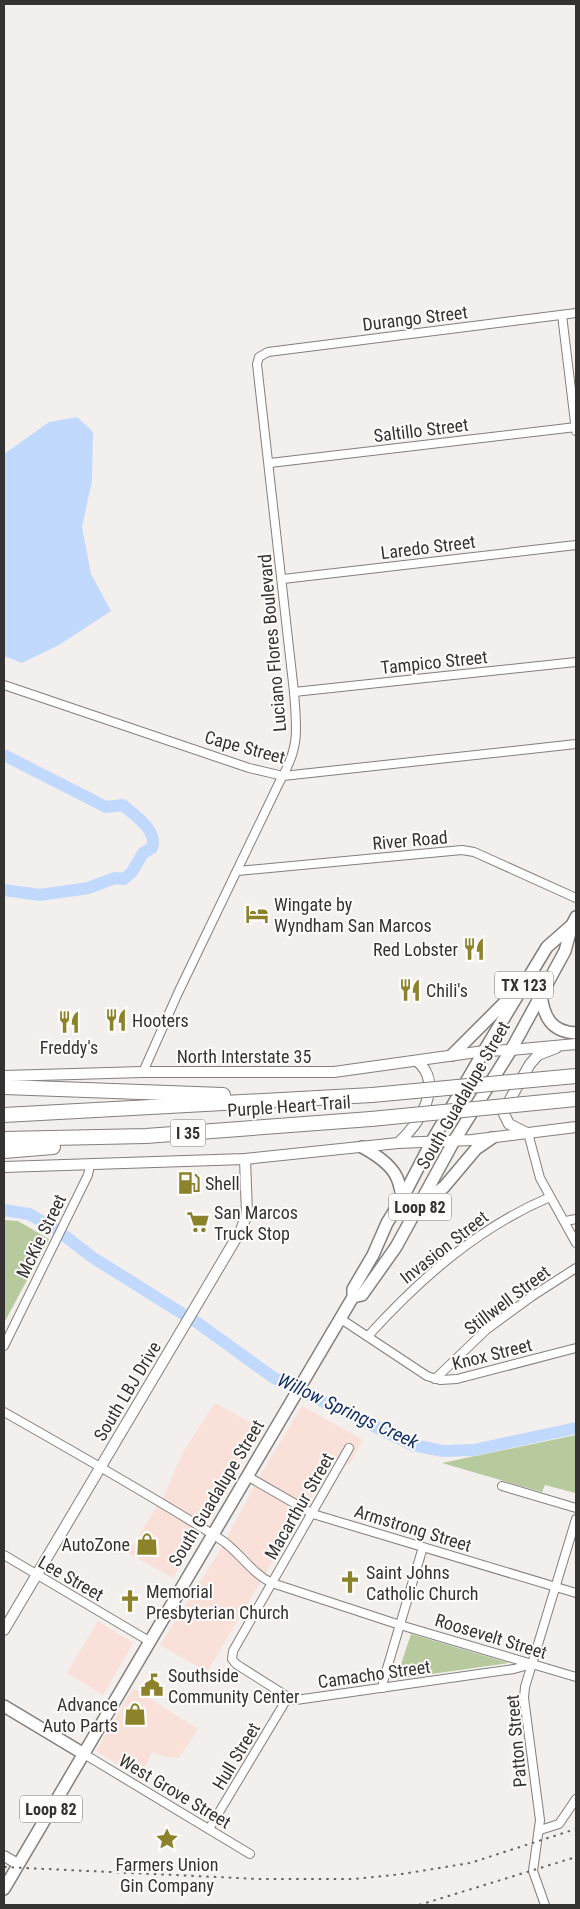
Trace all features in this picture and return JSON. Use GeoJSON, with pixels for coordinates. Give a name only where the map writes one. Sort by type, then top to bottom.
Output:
{"type":"FeatureCollection","features":[{"type":"Feature","properties":{"kind":"highway","name":"Purple Heart Trail"},"geometry":{"type":"LineString","coordinates":[[4,1115],[372,1095],[576,1076]]}},
{"type":"Feature","properties":{"kind":"highway"},"geometry":{"type":"LineString","coordinates":[[4,1086],[314,1098]]}},
{"type":"Feature","properties":{"kind":"highway","name":"Purple Heart Trail"},"geometry":{"type":"LineString","coordinates":[[4,1139],[136,1136],[372,1118],[576,1099]]}},
{"type":"Feature","properties":{"kind":"highway"},"geometry":{"type":"LineString","coordinates":[[4,1151],[136,1136]]}},
{"type":"Feature","properties":{"kind":"main road","name":"South Guadalupe Street"},"geometry":{"type":"LineString","coordinates":[[4,1889],[341,1319],[353,1298],[353,1290],[373,1255],[387,1222],[403,1197],[432,1141],[484,1050],[547,947],[574,921]]}},
{"type":"Feature","properties":{"kind":"main road","name":"South Guadalupe Street"},"geometry":{"type":"LineString","coordinates":[[353,1298],[362,1295],[396,1247],[421,1205],[454,1141],[512,1050],[565,951],[574,921]]}},
{"type":"Feature","properties":{"kind":"main road"},"geometry":{"type":"LineString","coordinates":[[452,1055],[466,1044],[480,1025],[526,982]]}},
{"type":"Feature","properties":{"kind":"main road"},"geometry":{"type":"LineString","coordinates":[[541,993],[542,1008],[547,1020],[558,1029],[576,1033]]}},
{"type":"Feature","properties":{"kind":"main road","name":"North Interstate 35"},"geometry":{"type":"LineString","coordinates":[[4,1076],[143,1072],[334,1072],[484,1050],[512,1050],[571,1044]]}},
{"type":"Feature","properties":{"kind":"main road"},"geometry":{"type":"LineString","coordinates":[[528,1133],[509,1124],[503,1112],[530,1064],[538,1055],[571,1044]]}},
{"type":"Feature","properties":{"kind":"main road"},"geometry":{"type":"LineString","coordinates":[[398,1142],[418,1122],[428,1098],[428,1077],[425,1068],[417,1061]]}},
{"type":"Feature","properties":{"kind":"main road"},"geometry":{"type":"LineString","coordinates":[[4,1167],[245,1159],[398,1142],[492,1138],[576,1126]]}},
{"type":"Feature","properties":{"kind":"main road"},"geometry":{"type":"LineString","coordinates":[[421,1205],[444,1187],[476,1149],[492,1138]]}},
{"type":"Feature","properties":{"kind":"main road"},"geometry":{"type":"LineString","coordinates":[[362,1147],[378,1156],[391,1169],[398,1180],[403,1197]]}},
{"type":"Feature","properties":{"kind":"main road","name":"South LBJ Drive"},"geometry":{"type":"LineString","coordinates":[[4,1630],[244,1224],[247,1214],[245,1159]]}},
{"type":"Feature","properties":{"kind":"main road"},"geometry":{"type":"LineString","coordinates":[[4,1706],[84,1754]]}},
{"type":"Feature","properties":{"kind":"main road"},"geometry":{"type":"LineString","coordinates":[[4,1856],[18,1864]]}},
{"type":"Feature","properties":{"kind":"street","name":"Durango Street"},"geometry":{"type":"LineString","coordinates":[[259,357],[268,352],[576,313]]}},
{"type":"Feature","properties":{"kind":"street"},"geometry":{"type":"LineString","coordinates":[[562,315],[576,428]]}},
{"type":"Feature","properties":{"kind":"street","name":"Luciano Flores Boulevard"},"geometry":{"type":"LineString","coordinates":[[143,1072],[178,993],[290,765],[296,740],[294,692],[270,463],[257,364],[259,357]]}},
{"type":"Feature","properties":{"kind":"street","name":"Saltillo Street"},"geometry":{"type":"LineString","coordinates":[[270,463],[576,428]]}},
{"type":"Feature","properties":{"kind":"street","name":"Laredo Street"},"geometry":{"type":"LineString","coordinates":[[282,579],[576,545]]}},
{"type":"Feature","properties":{"kind":"street","name":"Tampico Street"},"geometry":{"type":"LineString","coordinates":[[294,692],[576,662]]}},
{"type":"Feature","properties":{"kind":"street","name":"Cape Street"},"geometry":{"type":"LineString","coordinates":[[4,685],[248,768],[284,776],[576,744]]}},
{"type":"Feature","properties":{"kind":"street","name":"River Road"},"geometry":{"type":"LineString","coordinates":[[238,872],[462,850],[474,852],[576,898]]}},
{"type":"Feature","properties":{"kind":"street"},"geometry":{"type":"LineString","coordinates":[[528,1133],[540,1178],[566,1221],[576,1243]]}},
{"type":"Feature","properties":{"kind":"street","name":"McKie Street"},"geometry":{"type":"LineString","coordinates":[[4,1346],[88,1175],[90,1165]]}},
{"type":"Feature","properties":{"kind":"street","name":"Invasion Street"},"geometry":{"type":"LineString","coordinates":[[368,1336],[413,1289],[469,1242],[509,1216],[550,1197]]}},
{"type":"Feature","properties":{"kind":"street"},"geometry":{"type":"LineString","coordinates":[[566,1221],[576,1219]]}},
{"type":"Feature","properties":{"kind":"street","name":"Stillwell Street"},"geometry":{"type":"LineString","coordinates":[[435,1379],[486,1330],[531,1297],[576,1268]]}},
{"type":"Feature","properties":{"kind":"street","name":"Knox Street"},"geometry":{"type":"LineString","coordinates":[[341,1319],[435,1379],[457,1379],[576,1348]]}},
{"type":"Feature","properties":{"kind":"street","name":"Roosevelt Street"},"geometry":{"type":"LineString","coordinates":[[4,1412],[100,1467],[212,1535],[234,1550],[256,1573],[272,1583],[400,1625],[576,1677]]}},
{"type":"Feature","properties":{"kind":"street","name":"Macarthur Street"},"geometry":{"type":"LineString","coordinates":[[288,1697],[240,1667],[232,1659],[233,1651],[349,1448]]}},
{"type":"Feature","properties":{"kind":"street","name":"Armstrong Street"},"geometry":{"type":"LineString","coordinates":[[247,1476],[313,1514],[576,1593]]}},
{"type":"Feature","properties":{"kind":"street"},"geometry":{"type":"LineString","coordinates":[[502,1486],[576,1508]]}},
{"type":"Feature","properties":{"kind":"street","name":"Patton Street"},"geometry":{"type":"LineString","coordinates":[[545,1905],[534,1871],[540,1830],[524,1698],[532,1664],[576,1519]]}},
{"type":"Feature","properties":{"kind":"street"},"geometry":{"type":"LineString","coordinates":[[383,1688],[383,1682],[423,1547]]}},
{"type":"Feature","properties":{"kind":"street","name":"Lee Street"},"geometry":{"type":"LineString","coordinates":[[4,1555],[149,1641]]}},
{"type":"Feature","properties":{"kind":"street","name":"Camacho Street"},"geometry":{"type":"LineString","coordinates":[[288,1697],[296,1700],[522,1668],[532,1664]]}},
{"type":"Feature","properties":{"kind":"street","name":"Hull Street"},"geometry":{"type":"LineString","coordinates":[[209,1829],[288,1697]]}},
{"type":"Feature","properties":{"kind":"street","name":"West Grove Street"},"geometry":{"type":"LineString","coordinates":[[84,1754],[250,1854]]}},
{"type":"Feature","properties":{"kind":"street"},"geometry":{"type":"LineString","coordinates":[[540,1830],[559,1824],[576,1801]]}},
{"type":"Feature","properties":{"kind":"shaded area"},"geometry":{"type":"Polygon","coordinates":[[[215,1403],[258,1427],[193,1536],[195,1540],[173,1578],[128,1553],[164,1495],[183,1452],[215,1403]]]}},
{"type":"Feature","properties":{"kind":"shaded area"},"geometry":{"type":"Polygon","coordinates":[[[302,1406],[363,1440],[349,1465],[335,1457],[207,1672],[160,1645],[219,1552],[261,1474],[302,1406]]]}},
{"type":"Feature","properties":{"kind":"shaded area"},"geometry":{"type":"Polygon","coordinates":[[[98,1621],[133,1643],[103,1695],[67,1673],[98,1621]]]}},
{"type":"Feature","properties":{"kind":"shaded area"},"geometry":{"type":"Polygon","coordinates":[[[133,1688],[198,1729],[179,1758],[164,1757],[152,1752],[140,1778],[96,1751],[133,1688]]]}},
{"type":"Feature","properties":{"kind":"green space"},"geometry":{"type":"Polygon","coordinates":[[[4,1220],[18,1221],[49,1239],[4,1323],[4,1220]]]}},
{"type":"Feature","properties":{"kind":"green space"},"geometry":{"type":"Polygon","coordinates":[[[576,1435],[575,1493],[545,1485],[542,1492],[442,1463],[576,1435]]]}},
{"type":"Feature","properties":{"kind":"green space"},"geometry":{"type":"Polygon","coordinates":[[[411,1634],[509,1663],[396,1679],[411,1634]]]}},
{"type":"Feature","properties":{"kind":"water"},"geometry":{"type":"Polygon","coordinates":[[[77,417],[93,432],[92,481],[82,527],[91,574],[111,611],[59,645],[22,663],[4,656],[4,454],[49,422],[77,417]]]}},
{"type":"Feature","properties":{"kind":"waterway","name":"Willow Springs Creek"},"geometry":{"type":"LineString","coordinates":[[4,755],[106,807],[123,805],[149,829],[153,841],[152,848],[143,853],[132,872],[124,879],[115,878],[88,888],[40,895],[4,890]]}},
{"type":"Feature","properties":{"kind":"waterway","name":"Willow Springs Creek"},"geometry":{"type":"LineString","coordinates":[[4,1210],[29,1214],[55,1229]]}},
{"type":"Feature","properties":{"kind":"waterway","name":"Willow Springs Creek"},"geometry":{"type":"LineString","coordinates":[[65,1236],[92,1257],[183,1314]]}},
{"type":"Feature","properties":{"kind":"waterway","name":"Willow Springs Creek"},"geometry":{"type":"LineString","coordinates":[[195,1321],[274,1378],[413,1445],[443,1451],[474,1450],[576,1428]]}},
{"type":"Feature","properties":{"kind":"railway"},"geometry":{"type":"LineString","coordinates":[[4,1867],[259,1879],[354,1879],[402,1874],[470,1863],[576,1829]]}},
{"type":"Feature","properties":{"kind":"railway"},"geometry":{"type":"LineString","coordinates":[[419,1905],[576,1857]]}},
{"type":"Feature","properties":{"kind":"place","name":"Wingate by Wyndham San Marcos"},"geometry":{"type":"Point","coordinates":[257,914]}},
{"type":"Feature","properties":{"kind":"place","name":"Red Lobster"},"geometry":{"type":"Point","coordinates":[474,949]}},
{"type":"Feature","properties":{"kind":"place","name":"Chili's"},"geometry":{"type":"Point","coordinates":[410,990]}},
{"type":"Feature","properties":{"kind":"place","name":"Hooters"},"geometry":{"type":"Point","coordinates":[116,1020]}},
{"type":"Feature","properties":{"kind":"place","name":"Freddy's"},"geometry":{"type":"Point","coordinates":[69,1022]}},
{"type":"Feature","properties":{"kind":"place","name":"Shell"},"geometry":{"type":"Point","coordinates":[189,1183]}},
{"type":"Feature","properties":{"kind":"place","name":"San Marcos Truck Stop"},"geometry":{"type":"Point","coordinates":[198,1222]}},
{"type":"Feature","properties":{"kind":"place","name":"AutoZone"},"geometry":{"type":"Point","coordinates":[147,1544]}},
{"type":"Feature","properties":{"kind":"place","name":"Saint Johns Catholic Church"},"geometry":{"type":"Point","coordinates":[350,1582]}},
{"type":"Feature","properties":{"kind":"place","name":"Memorial Presbyterian Church"},"geometry":{"type":"Point","coordinates":[130,1601]}},
{"type":"Feature","properties":{"kind":"place","name":"Southside Community Center"},"geometry":{"type":"Point","coordinates":[152,1685]}},
{"type":"Feature","properties":{"kind":"place","name":"Advance Auto Parts"},"geometry":{"type":"Point","coordinates":[135,1714]}},
{"type":"Feature","properties":{"kind":"place","name":"Farmers Union Gin Company"},"geometry":{"type":"Point","coordinates":[167,1839]}}]}
